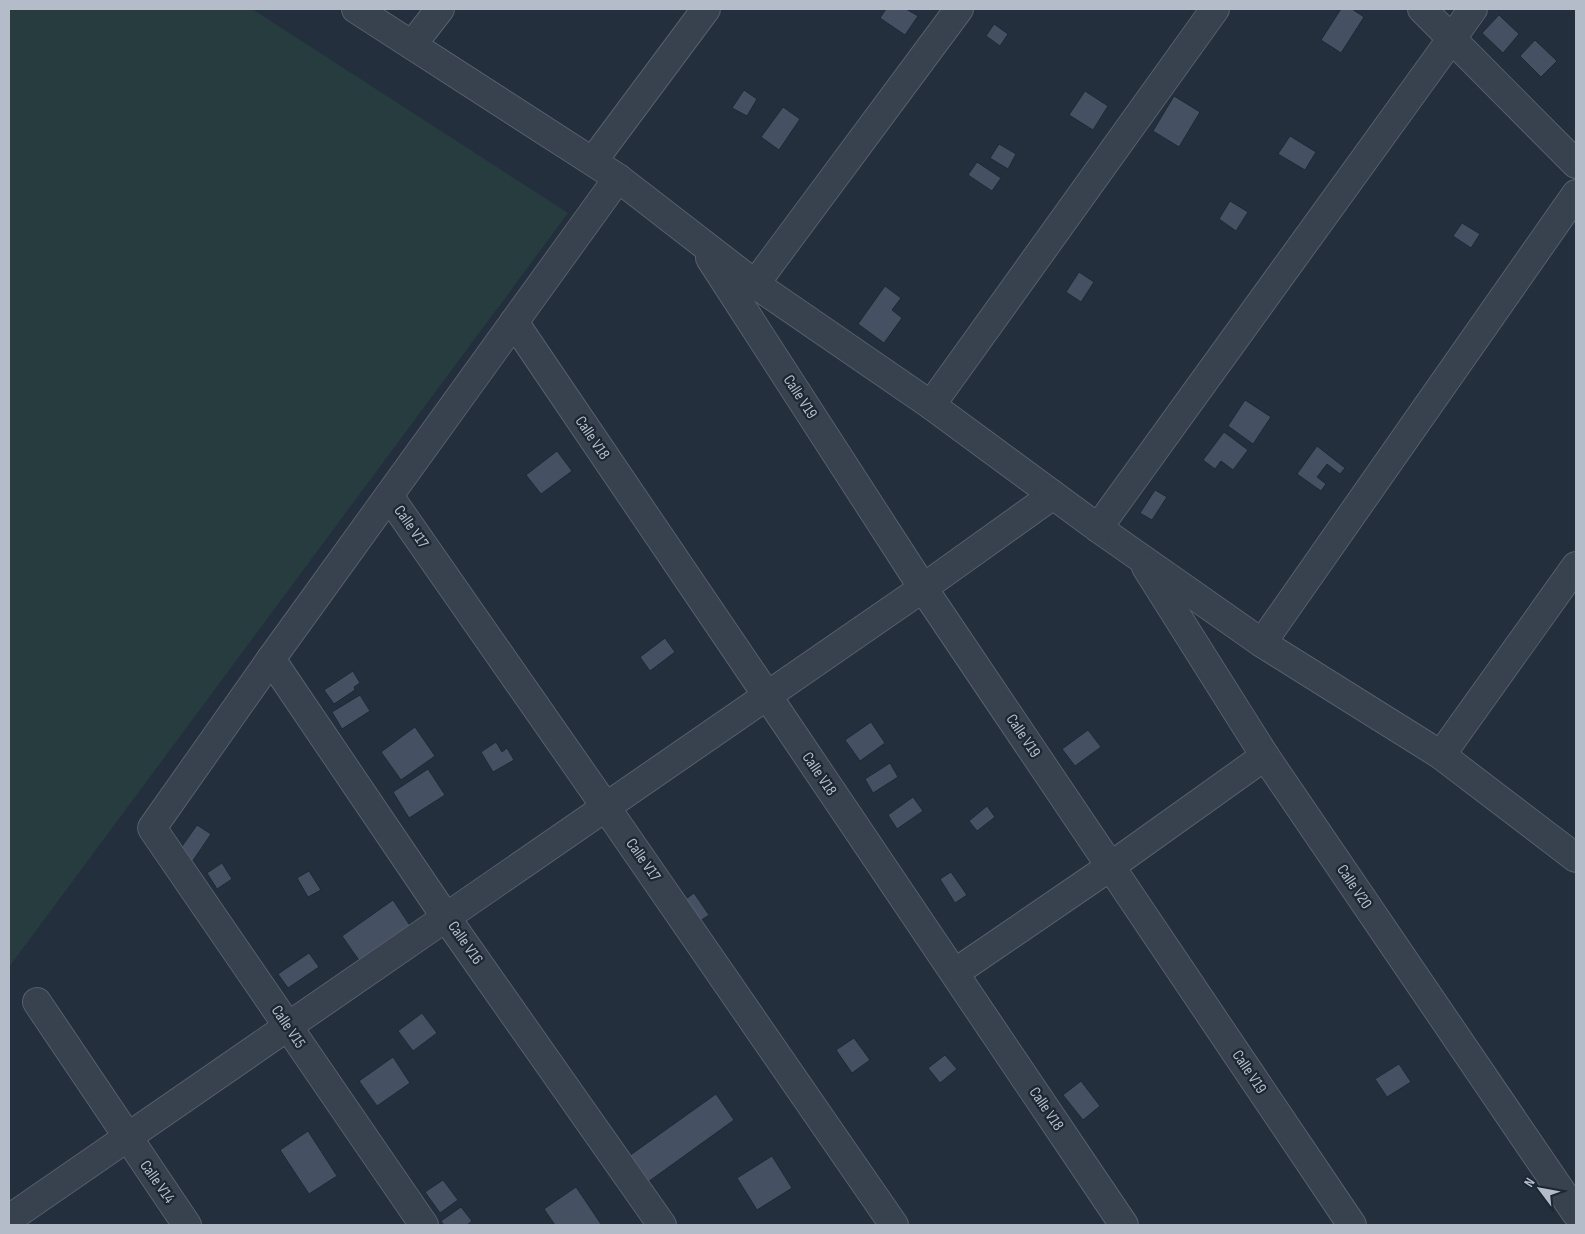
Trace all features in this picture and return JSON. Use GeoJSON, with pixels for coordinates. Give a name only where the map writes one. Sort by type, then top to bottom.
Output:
{"type":"FeatureCollection","features":[{"type":"Feature","properties":{"kind":"street"},"geometry":{"type":"LineString","coordinates":[[356,9],[618,178],[755,284],[931,405],[1098,528],[1262,643],[1441,755],[1576,858]]}},
{"type":"Feature","properties":{"kind":"street"},"geometry":{"type":"LineString","coordinates":[[412,45],[440,9]]}},
{"type":"Feature","properties":{"kind":"street"},"geometry":{"type":"LineString","coordinates":[[593,161],[706,9]]}},
{"type":"Feature","properties":{"kind":"street"},"geometry":{"type":"LineString","coordinates":[[755,284],[959,9]]}},
{"type":"Feature","properties":{"kind":"street"},"geometry":{"type":"LineString","coordinates":[[931,405],[1215,9]]}},
{"type":"Feature","properties":{"kind":"street"},"geometry":{"type":"LineString","coordinates":[[1422,9],[1576,164]]}},
{"type":"Feature","properties":{"kind":"street"},"geometry":{"type":"LineString","coordinates":[[1098,528],[1473,9]]}},
{"type":"Feature","properties":{"kind":"street"},"geometry":{"type":"LineString","coordinates":[[271,659],[618,178]]}},
{"type":"Feature","properties":{"kind":"street"},"geometry":{"type":"LineString","coordinates":[[1262,643],[1576,194]]}},
{"type":"Feature","properties":{"kind":"street","name":"Calle V19"},"geometry":{"type":"LineString","coordinates":[[700,242],[923,588],[1352,1225]]}},
{"type":"Feature","properties":{"kind":"street","name":"Calle V18"},"geometry":{"type":"LineString","coordinates":[[514,322],[766,696],[956,972],[1124,1225]]}},
{"type":"Feature","properties":{"kind":"street"},"geometry":{"type":"LineString","coordinates":[[9,1219],[288,1027],[445,916],[923,588],[1053,495]]}},
{"type":"Feature","properties":{"kind":"street","name":"Calle V17"},"geometry":{"type":"LineString","coordinates":[[389,496],[606,806],[894,1225]]}},
{"type":"Feature","properties":{"kind":"street","name":"Calle V20"},"geometry":{"type":"LineString","coordinates":[[1140,556],[1265,756],[1576,1213]]}},
{"type":"Feature","properties":{"kind":"street"},"geometry":{"type":"LineString","coordinates":[[1441,755],[1576,566]]}},
{"type":"Feature","properties":{"kind":"street","name":"Calle V15"},"geometry":{"type":"LineString","coordinates":[[271,659],[152,828],[424,1225]]}},
{"type":"Feature","properties":{"kind":"street","name":"Calle V16"},"geometry":{"type":"LineString","coordinates":[[271,659],[445,916],[662,1225]]}},
{"type":"Feature","properties":{"kind":"street"},"geometry":{"type":"LineString","coordinates":[[956,972],[1111,866],[1265,756]]}},
{"type":"Feature","properties":{"kind":"street","name":"Calle V14"},"geometry":{"type":"LineString","coordinates":[[37,1002],[187,1225]]}},
{"type":"Feature","properties":{"kind":"green space"},"geometry":{"type":"Polygon","coordinates":[[[9,9],[252,9],[568,213],[9,967],[9,9]]]}},
{"type":"Feature","properties":{"kind":"building"},"geometry":{"type":"Polygon","coordinates":[[[886,9],[906,9],[918,16],[905,35],[880,18],[886,9]]]}},
{"type":"Feature","properties":{"kind":"building"},"geometry":{"type":"Polygon","coordinates":[[[1341,9],[1352,9],[1364,17],[1341,53],[1321,40],[1341,9]]]}},
{"type":"Feature","properties":{"kind":"building"},"geometry":{"type":"Polygon","coordinates":[[[1499,15],[1519,34],[1503,53],[1482,33],[1499,15]]]}},
{"type":"Feature","properties":{"kind":"building"},"geometry":{"type":"Polygon","coordinates":[[[994,24],[1008,34],[1000,46],[986,36],[994,24]]]}},
{"type":"Feature","properties":{"kind":"building"},"geometry":{"type":"Polygon","coordinates":[[[1535,40],[1557,61],[1541,77],[1520,56],[1535,40]]]}},
{"type":"Feature","properties":{"kind":"building"},"geometry":{"type":"Polygon","coordinates":[[[744,90],[757,99],[747,116],[732,108],[744,90]]]}},
{"type":"Feature","properties":{"kind":"building"},"geometry":{"type":"Polygon","coordinates":[[[1085,91],[1108,106],[1093,130],[1069,115],[1085,91]]]}},
{"type":"Feature","properties":{"kind":"building"},"geometry":{"type":"Polygon","coordinates":[[[1174,96],[1200,112],[1179,147],[1153,131],[1174,96]]]}},
{"type":"Feature","properties":{"kind":"building"},"geometry":{"type":"Polygon","coordinates":[[[783,107],[800,119],[779,150],[761,137],[783,107]]]}},
{"type":"Feature","properties":{"kind":"building"},"geometry":{"type":"Polygon","coordinates":[[[1290,136],[1316,152],[1305,170],[1278,154],[1290,136]]]}},
{"type":"Feature","properties":{"kind":"building"},"geometry":{"type":"Polygon","coordinates":[[[999,144],[1016,154],[1008,169],[990,158],[999,144]]]}},
{"type":"Feature","properties":{"kind":"building"},"geometry":{"type":"Polygon","coordinates":[[[977,162],[1001,178],[992,191],[968,175],[977,162]]]}},
{"type":"Feature","properties":{"kind":"building"},"geometry":{"type":"Polygon","coordinates":[[[1230,201],[1248,212],[1236,231],[1219,219],[1230,201]]]}},
{"type":"Feature","properties":{"kind":"building"},"geometry":{"type":"Polygon","coordinates":[[[1462,223],[1480,234],[1471,248],[1453,236],[1462,223]]]}},
{"type":"Feature","properties":{"kind":"building"},"geometry":{"type":"Polygon","coordinates":[[[1079,272],[1094,282],[1081,302],[1066,292],[1079,272]]]}},
{"type":"Feature","properties":{"kind":"building"},"geometry":{"type":"Polygon","coordinates":[[[885,286],[901,298],[892,310],[902,318],[884,343],[858,324],[885,286]]]}},
{"type":"Feature","properties":{"kind":"building"},"geometry":{"type":"Polygon","coordinates":[[[1245,400],[1271,417],[1253,444],[1228,426],[1245,400]]]}},
{"type":"Feature","properties":{"kind":"building"},"geometry":{"type":"Polygon","coordinates":[[[1224,432],[1248,450],[1233,470],[1221,461],[1215,469],[1203,460],[1224,432]]]}},
{"type":"Feature","properties":{"kind":"building"},"geometry":{"type":"Polygon","coordinates":[[[1317,446],[1345,468],[1340,474],[1327,464],[1317,477],[1326,484],[1321,491],[1297,474],[1317,446]]]}},
{"type":"Feature","properties":{"kind":"building"},"geometry":{"type":"Polygon","coordinates":[[[557,451],[572,471],[541,494],[526,475],[557,451]]]}},
{"type":"Feature","properties":{"kind":"building"},"geometry":{"type":"Polygon","coordinates":[[[1155,490],[1167,497],[1152,520],[1140,513],[1155,490]]]}},
{"type":"Feature","properties":{"kind":"building"},"geometry":{"type":"Polygon","coordinates":[[[665,638],[675,652],[650,671],[640,657],[665,638]]]}},
{"type":"Feature","properties":{"kind":"building"},"geometry":{"type":"Polygon","coordinates":[[[353,671],[360,683],[354,687],[355,690],[334,704],[324,690],[353,671]]]}},
{"type":"Feature","properties":{"kind":"building"},"geometry":{"type":"Polygon","coordinates":[[[360,695],[370,711],[342,729],[332,712],[360,695]]]}},
{"type":"Feature","properties":{"kind":"building"},"geometry":{"type":"Polygon","coordinates":[[[871,722],[885,743],[860,761],[845,740],[871,722]]]}},
{"type":"Feature","properties":{"kind":"building"},"geometry":{"type":"Polygon","coordinates":[[[415,727],[435,756],[401,780],[381,752],[415,727]]]}},
{"type":"Feature","properties":{"kind":"building"},"geometry":{"type":"Polygon","coordinates":[[[1088,730],[1101,747],[1075,766],[1062,749],[1088,730]]]}},
{"type":"Feature","properties":{"kind":"building"},"geometry":{"type":"Polygon","coordinates":[[[496,742],[502,752],[507,748],[514,760],[493,772],[481,752],[496,742]]]}},
{"type":"Feature","properties":{"kind":"building"},"geometry":{"type":"Polygon","coordinates":[[[890,763],[898,777],[873,793],[865,779],[890,763]]]}},
{"type":"Feature","properties":{"kind":"building"},"geometry":{"type":"Polygon","coordinates":[[[428,769],[445,795],[409,818],[393,792],[428,769]]]}},
{"type":"Feature","properties":{"kind":"building"},"geometry":{"type":"Polygon","coordinates":[[[913,797],[923,811],[897,829],[888,815],[913,797]]]}},
{"type":"Feature","properties":{"kind":"building"},"geometry":{"type":"Polygon","coordinates":[[[987,806],[995,817],[977,831],[969,821],[987,806]]]}},
{"type":"Feature","properties":{"kind":"building"},"geometry":{"type":"Polygon","coordinates":[[[197,825],[211,834],[192,862],[178,852],[197,825]]]}},
{"type":"Feature","properties":{"kind":"building"},"geometry":{"type":"Polygon","coordinates":[[[222,863],[232,879],[217,889],[207,873],[222,863]]]}},
{"type":"Feature","properties":{"kind":"building"},"geometry":{"type":"Polygon","coordinates":[[[309,871],[321,890],[308,897],[297,878],[309,871]]]}},
{"type":"Feature","properties":{"kind":"building"},"geometry":{"type":"Polygon","coordinates":[[[951,872],[967,895],[955,903],[940,879],[951,872]]]}},
{"type":"Feature","properties":{"kind":"building"},"geometry":{"type":"Polygon","coordinates":[[[694,893],[709,915],[694,925],[679,904],[694,893]]]}},
{"type":"Feature","properties":{"kind":"building"},"geometry":{"type":"Polygon","coordinates":[[[393,900],[413,930],[363,966],[342,936],[393,900]]]}},
{"type":"Feature","properties":{"kind":"building"},"geometry":{"type":"Polygon","coordinates":[[[309,953],[319,967],[288,988],[278,974],[309,953]]]}},
{"type":"Feature","properties":{"kind":"building"},"geometry":{"type":"Polygon","coordinates":[[[422,1013],[437,1033],[413,1051],[398,1031],[422,1013]]]}},
{"type":"Feature","properties":{"kind":"building"},"geometry":{"type":"Polygon","coordinates":[[[854,1038],[870,1060],[852,1073],[836,1050],[854,1038]]]}},
{"type":"Feature","properties":{"kind":"building"},"geometry":{"type":"Polygon","coordinates":[[[945,1055],[957,1069],[940,1083],[928,1068],[945,1055]]]}},
{"type":"Feature","properties":{"kind":"building"},"geometry":{"type":"Polygon","coordinates":[[[393,1057],[410,1083],[377,1106],[359,1081],[393,1057]]]}},
{"type":"Feature","properties":{"kind":"building"},"geometry":{"type":"Polygon","coordinates":[[[1399,1064],[1411,1082],[1387,1097],[1375,1079],[1399,1064]]]}},
{"type":"Feature","properties":{"kind":"building"},"geometry":{"type":"Polygon","coordinates":[[[1081,1081],[1100,1106],[1083,1120],[1063,1095],[1081,1081]]]}},
{"type":"Feature","properties":{"kind":"building"},"geometry":{"type":"Polygon","coordinates":[[[716,1094],[734,1120],[648,1182],[629,1156],[716,1094]]]}},
{"type":"Feature","properties":{"kind":"building"},"geometry":{"type":"Polygon","coordinates":[[[308,1131],[337,1176],[309,1194],[280,1150],[308,1131]]]}},
{"type":"Feature","properties":{"kind":"building"},"geometry":{"type":"Polygon","coordinates":[[[772,1156],[792,1188],[757,1210],[737,1178],[772,1156]]]}},
{"type":"Feature","properties":{"kind":"building"},"geometry":{"type":"Polygon","coordinates":[[[443,1180],[458,1200],[440,1213],[425,1192],[443,1180]]]}},
{"type":"Feature","properties":{"kind":"building"},"geometry":{"type":"Polygon","coordinates":[[[576,1187],[601,1224],[555,1225],[544,1209],[576,1187]]]}},
{"type":"Feature","properties":{"kind":"building"},"geometry":{"type":"Polygon","coordinates":[[[461,1207],[472,1221],[467,1225],[444,1225],[441,1221],[461,1207]]]}}]}
